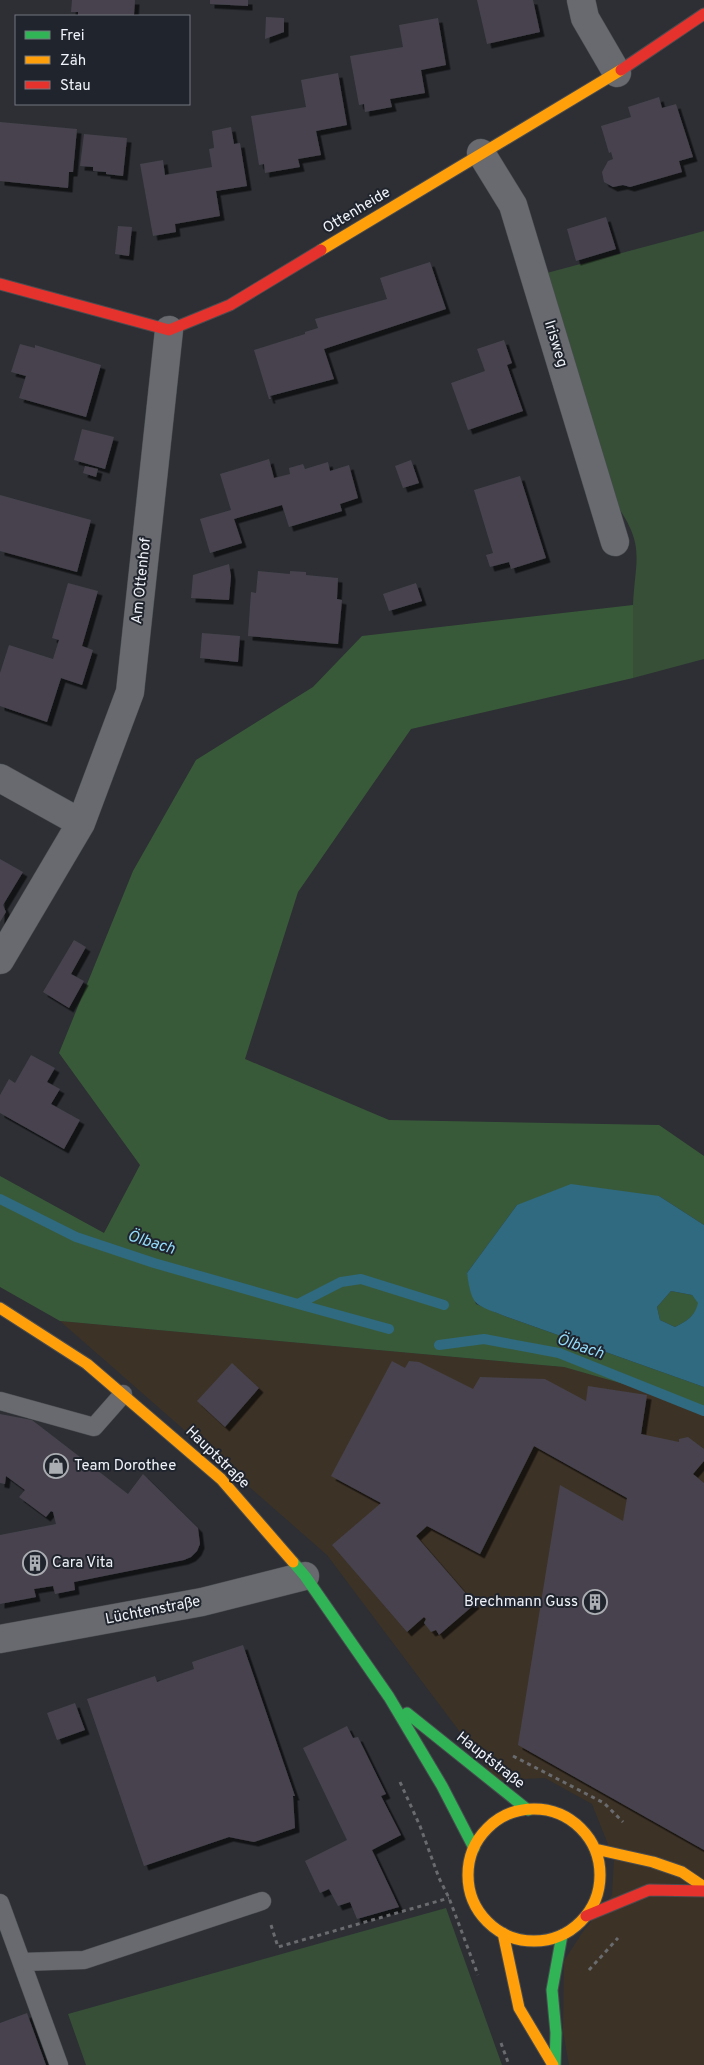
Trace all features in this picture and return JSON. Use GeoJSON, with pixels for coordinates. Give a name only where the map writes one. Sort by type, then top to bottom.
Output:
{"type":"FeatureCollection","features":[{"type":"Feature","properties":{"kind":"main road","name":"Ottenheide"},"geometry":{"type":"LineString","coordinates":[[169,330],[230,306],[481,153],[617,73],[704,14]]}},
{"type":"Feature","properties":{"kind":"main road"},"geometry":{"type":"LineString","coordinates":[[0,284],[169,330]]}},
{"type":"Feature","properties":{"kind":"main road","name":"Hauptstraße"},"geometry":{"type":"LineString","coordinates":[[0,1308],[87,1364],[221,1479],[305,1576],[389,1697],[442,1786],[474,1848]]}},
{"type":"Feature","properties":{"kind":"main road","name":"Hauptstraße"},"geometry":{"type":"LineString","coordinates":[[389,1697],[426,1730],[528,1810]]}},
{"type":"Feature","properties":{"kind":"main road"},"geometry":{"type":"LineString","coordinates":[[528,1810],[549,1811],[568,1819],[584,1832],[595,1849],[600,1867],[600,1884],[595,1901],[586,1916],[575,1927],[562,1935],[542,1941],[522,1940],[503,1933],[489,1924],[478,1911],[471,1896],[468,1880],[469,1864],[474,1848],[483,1833],[496,1821],[528,1810]]}},
{"type":"Feature","properties":{"kind":"main road"},"geometry":{"type":"LineString","coordinates":[[595,1849],[653,1862],[682,1872],[704,1887]]}},
{"type":"Feature","properties":{"kind":"main road"},"geometry":{"type":"LineString","coordinates":[[586,1916],[649,1890],[704,1891]]}},
{"type":"Feature","properties":{"kind":"main road"},"geometry":{"type":"LineString","coordinates":[[503,1933],[519,2008],[554,2065]]}},
{"type":"Feature","properties":{"kind":"main road"},"geometry":{"type":"LineString","coordinates":[[554,2065],[556,2032],[552,1990],[562,1935]]}},
{"type":"Feature","properties":{"kind":"street"},"geometry":{"type":"LineString","coordinates":[[581,0],[585,18],[617,73]]}},
{"type":"Feature","properties":{"kind":"street","name":"Irisweg"},"geometry":{"type":"LineString","coordinates":[[481,153],[513,206],[615,542]]}},
{"type":"Feature","properties":{"kind":"street","name":"Am Ottenhof"},"geometry":{"type":"LineString","coordinates":[[0,960],[81,823],[130,692],[169,330]]}},
{"type":"Feature","properties":{"kind":"street"},"geometry":{"type":"LineString","coordinates":[[0,778],[81,823]]}},
{"type":"Feature","properties":{"kind":"street","name":"Lüchtenstraße"},"geometry":{"type":"LineString","coordinates":[[0,1639],[202,1602],[305,1576]]}},
{"type":"Feature","properties":{"kind":"lane"},"geometry":{"type":"LineString","coordinates":[[0,1401],[94,1426],[123,1394]]}},
{"type":"Feature","properties":{"kind":"lane"},"geometry":{"type":"LineString","coordinates":[[22,1962],[84,1960],[262,1901]]}},
{"type":"Feature","properties":{"kind":"lane"},"geometry":{"type":"LineString","coordinates":[[0,1902],[59,2065]]}},
{"type":"Feature","properties":{"kind":"path"},"geometry":{"type":"LineString","coordinates":[[504,1752],[604,1803],[625,1825]]}},
{"type":"Feature","properties":{"kind":"path"},"geometry":{"type":"LineString","coordinates":[[398,1777],[449,1898],[478,1977]]}},
{"type":"Feature","properties":{"kind":"path"},"geometry":{"type":"LineString","coordinates":[[262,1901],[278,1947],[449,1898]]}},
{"type":"Feature","properties":{"kind":"path"},"geometry":{"type":"LineString","coordinates":[[584,1975],[620,1935]]}},
{"type":"Feature","properties":{"kind":"shaded area"},"geometry":{"type":"Polygon","coordinates":[[[60,1321],[564,1367],[655,1393],[704,1410],[704,2065],[569,2065],[563,2031],[564,1961],[582,1933],[612,1895],[614,1859],[592,1804],[545,1778],[496,1780],[327,1555],[60,1321]]]}},
{"type":"Feature","properties":{"kind":"green space"},"geometry":{"type":"Polygon","coordinates":[[[704,231],[704,659],[633,678],[632,624],[636,564],[635,543],[632,531],[616,504],[543,274],[704,231]]]}},
{"type":"Feature","properties":{"kind":"green space"},"geometry":{"type":"Polygon","coordinates":[[[633,605],[633,678],[411,729],[298,892],[245,1059],[389,1120],[659,1125],[704,1156],[704,1225],[659,1196],[517,1205],[467,1273],[476,1304],[507,1317],[704,1387],[704,1410],[655,1393],[564,1367],[60,1321],[0,1287],[0,1176],[104,1233],[140,1165],[59,1053],[133,871],[196,760],[313,687],[362,636],[633,605]]]}},
{"type":"Feature","properties":{"kind":"green space"},"geometry":{"type":"Polygon","coordinates":[[[671,1291],[692,1295],[699,1303],[690,1318],[675,1327],[660,1320],[657,1307],[671,1291]]]}},
{"type":"Feature","properties":{"kind":"green space"},"geometry":{"type":"Polygon","coordinates":[[[446,1908],[502,2065],[86,2065],[68,2014],[446,1908]]]}},
{"type":"Feature","properties":{"kind":"water"},"geometry":{"type":"Polygon","coordinates":[[[571,1184],[659,1196],[704,1225],[704,1387],[507,1317],[477,1304],[471,1293],[467,1273],[517,1205],[571,1184]],[[671,1291],[657,1307],[660,1320],[675,1327],[687,1320],[693,1315],[698,1303],[692,1295],[671,1291]]]}},
{"type":"Feature","properties":{"kind":"building"},"geometry":{"type":"Polygon","coordinates":[[[72,0],[135,0],[134,15],[78,15],[78,12],[71,12],[72,0]]]}},
{"type":"Feature","properties":{"kind":"building"},"geometry":{"type":"Polygon","coordinates":[[[210,0],[248,0],[248,6],[210,4],[210,0]]]}},
{"type":"Feature","properties":{"kind":"building"},"geometry":{"type":"Polygon","coordinates":[[[477,0],[533,0],[540,32],[487,44],[477,0]]]}},
{"type":"Feature","properties":{"kind":"building"},"geometry":{"type":"Polygon","coordinates":[[[266,17],[284,18],[284,32],[265,39],[266,17]]]}},
{"type":"Feature","properties":{"kind":"building"},"geometry":{"type":"Polygon","coordinates":[[[438,18],[446,65],[421,70],[425,93],[390,99],[392,107],[365,112],[364,104],[359,105],[350,56],[403,47],[399,25],[438,18]]]}},
{"type":"Feature","properties":{"kind":"building"},"geometry":{"type":"Polygon","coordinates":[[[338,73],[347,125],[316,131],[321,155],[298,159],[300,167],[265,173],[264,164],[259,165],[251,116],[306,107],[301,80],[338,73]]]}},
{"type":"Feature","properties":{"kind":"building"},"geometry":{"type":"Polygon","coordinates":[[[659,97],[662,108],[676,104],[693,157],[679,161],[682,172],[630,187],[623,185],[613,187],[604,182],[602,172],[608,161],[613,159],[611,152],[609,153],[601,126],[631,117],[628,107],[659,97]]]}},
{"type":"Feature","properties":{"kind":"building"},"geometry":{"type":"Polygon","coordinates":[[[0,122],[77,129],[73,172],[69,172],[68,188],[0,181],[0,122]]]}},
{"type":"Feature","properties":{"kind":"building"},"geometry":{"type":"Polygon","coordinates":[[[231,127],[234,144],[240,143],[247,186],[216,191],[220,216],[175,224],[176,232],[153,236],[140,164],[163,160],[165,175],[212,167],[209,149],[214,148],[212,131],[231,127]]]}},
{"type":"Feature","properties":{"kind":"building"},"geometry":{"type":"Polygon","coordinates":[[[84,134],[127,138],[123,176],[93,171],[93,167],[80,166],[84,134]]]}},
{"type":"Feature","properties":{"kind":"building"},"geometry":{"type":"Polygon","coordinates":[[[606,217],[616,249],[576,261],[567,229],[606,217]]]}},
{"type":"Feature","properties":{"kind":"building"},"geometry":{"type":"Polygon","coordinates":[[[118,226],[132,227],[129,256],[115,254],[118,226]]]}},
{"type":"Feature","properties":{"kind":"building"},"geometry":{"type":"Polygon","coordinates":[[[430,262],[446,309],[324,349],[334,379],[270,396],[271,399],[269,399],[254,350],[318,328],[315,319],[387,299],[380,278],[430,262]]]}},
{"type":"Feature","properties":{"kind":"building"},"geometry":{"type":"Polygon","coordinates":[[[504,340],[512,363],[507,365],[523,411],[468,430],[451,383],[485,371],[477,349],[504,340]]]}},
{"type":"Feature","properties":{"kind":"building"},"geometry":{"type":"Polygon","coordinates":[[[20,344],[35,348],[35,345],[101,365],[86,417],[19,398],[26,376],[11,372],[20,344]]]}},
{"type":"Feature","properties":{"kind":"building"},"geometry":{"type":"Polygon","coordinates":[[[82,429],[114,437],[105,469],[74,460],[82,429]]]}},
{"type":"Feature","properties":{"kind":"building"},"geometry":{"type":"Polygon","coordinates":[[[269,459],[274,478],[290,474],[289,468],[303,464],[305,469],[328,462],[330,471],[349,465],[358,498],[340,504],[342,511],[289,527],[282,505],[234,519],[242,543],[210,553],[200,519],[231,510],[220,474],[269,459]]]}},
{"type":"Feature","properties":{"kind":"building"},"geometry":{"type":"Polygon","coordinates":[[[411,460],[419,483],[403,488],[395,466],[411,460]]]}},
{"type":"Feature","properties":{"kind":"building"},"geometry":{"type":"Polygon","coordinates":[[[85,466],[98,469],[96,477],[83,473],[85,466]]]}},
{"type":"Feature","properties":{"kind":"building"},"geometry":{"type":"Polygon","coordinates":[[[520,476],[546,558],[511,569],[509,562],[490,567],[486,555],[493,553],[474,490],[520,476]]]}},
{"type":"Feature","properties":{"kind":"building"},"geometry":{"type":"Polygon","coordinates":[[[0,495],[91,520],[77,572],[0,551],[0,495]]]}},
{"type":"Feature","properties":{"kind":"building"},"geometry":{"type":"Polygon","coordinates":[[[229,564],[231,576],[229,600],[191,598],[193,575],[229,564]]]}},
{"type":"Feature","properties":{"kind":"building"},"geometry":{"type":"Polygon","coordinates":[[[258,571],[290,574],[290,571],[306,572],[306,575],[338,578],[337,599],[342,600],[338,644],[248,636],[251,592],[256,593],[258,571]]]}},
{"type":"Feature","properties":{"kind":"building"},"geometry":{"type":"Polygon","coordinates":[[[68,583],[98,591],[82,646],[93,650],[82,685],[61,678],[47,722],[0,706],[0,673],[9,645],[53,659],[59,640],[52,638],[68,583]]]}},
{"type":"Feature","properties":{"kind":"building"},"geometry":{"type":"Polygon","coordinates":[[[416,583],[422,601],[389,611],[383,594],[416,583]]]}},
{"type":"Feature","properties":{"kind":"building"},"geometry":{"type":"Polygon","coordinates":[[[202,633],[240,636],[238,662],[200,658],[202,633]]]}},
{"type":"Feature","properties":{"kind":"building"},"geometry":{"type":"Polygon","coordinates":[[[0,859],[23,872],[3,905],[6,912],[0,922],[0,859]]]}},
{"type":"Feature","properties":{"kind":"building"},"geometry":{"type":"Polygon","coordinates":[[[74,940],[86,947],[71,974],[84,981],[69,1008],[43,992],[74,940]]]}},
{"type":"Feature","properties":{"kind":"building"},"geometry":{"type":"Polygon","coordinates":[[[31,1055],[55,1068],[47,1082],[60,1089],[51,1104],[80,1120],[64,1149],[0,1113],[0,1095],[9,1079],[15,1083],[31,1055]]]}},
{"type":"Feature","properties":{"kind":"building"},"geometry":{"type":"Polygon","coordinates":[[[392,1361],[405,1368],[409,1361],[419,1362],[473,1389],[480,1377],[545,1379],[586,1401],[588,1386],[647,1395],[641,1434],[679,1442],[679,1439],[688,1437],[704,1449],[704,1461],[693,1474],[704,1483],[704,1850],[518,1745],[560,1485],[623,1521],[627,1498],[534,1446],[480,1554],[427,1526],[416,1536],[475,1604],[439,1635],[436,1630],[431,1632],[424,1623],[426,1619],[424,1617],[407,1632],[332,1545],[381,1503],[331,1476],[392,1361]]]}},
{"type":"Feature","properties":{"kind":"building"},"geometry":{"type":"Polygon","coordinates":[[[232,1363],[259,1388],[225,1427],[197,1401],[232,1363]]]}},
{"type":"Feature","properties":{"kind":"building"},"geometry":{"type":"Polygon","coordinates":[[[0,1414],[32,1420],[128,1494],[143,1474],[198,1528],[200,1544],[197,1551],[191,1557],[184,1560],[74,1582],[75,1590],[55,1594],[53,1586],[34,1589],[36,1597],[0,1604],[0,1535],[56,1524],[53,1512],[51,1511],[46,1517],[19,1497],[25,1490],[6,1476],[5,1484],[0,1483],[0,1414]]]}},
{"type":"Feature","properties":{"kind":"building"},"geometry":{"type":"Polygon","coordinates":[[[243,1645],[295,1796],[293,1796],[295,1828],[254,1842],[229,1837],[144,1866],[87,1699],[155,1676],[157,1682],[194,1669],[192,1662],[243,1645]]]}},
{"type":"Feature","properties":{"kind":"building"},"geometry":{"type":"Polygon","coordinates":[[[75,1703],[85,1730],[57,1740],[47,1713],[75,1703]]]}},
{"type":"Feature","properties":{"kind":"building"},"geometry":{"type":"Polygon","coordinates":[[[347,1726],[353,1738],[358,1737],[386,1794],[381,1796],[401,1835],[372,1850],[399,1907],[357,1919],[350,1902],[338,1906],[329,1889],[320,1893],[305,1861],[347,1840],[303,1748],[347,1726]]]}},
{"type":"Feature","properties":{"kind":"building"},"geometry":{"type":"Polygon","coordinates":[[[27,2013],[46,2065],[0,2065],[0,2023],[27,2013]]]}},
{"type":"Feature","properties":{"kind":"waterway","name":"Ölbach"},"geometry":{"type":"LineString","coordinates":[[0,1199],[76,1237],[154,1263],[298,1304],[341,1282],[361,1279],[444,1305]]}},
{"type":"Feature","properties":{"kind":"waterway","name":"Ölbach"},"geometry":{"type":"LineString","coordinates":[[298,1304],[389,1329]]}},
{"type":"Feature","properties":{"kind":"waterway","name":"Ölbach"},"geometry":{"type":"LineString","coordinates":[[439,1345],[484,1339],[559,1353],[704,1411]]}},
{"type":"Feature","properties":{"kind":"traffic: fast"},"geometry":{"type":"LineString","coordinates":[[293,1562],[305,1576],[389,1697],[442,1786],[474,1848]]}},
{"type":"Feature","properties":{"kind":"traffic: fast"},"geometry":{"type":"LineString","coordinates":[[407,1713],[528,1810]]}},
{"type":"Feature","properties":{"kind":"traffic: fast"},"geometry":{"type":"LineString","coordinates":[[555,2065],[556,2033],[552,1990],[562,1935]]}},
{"type":"Feature","properties":{"kind":"traffic: slow"},"geometry":{"type":"LineString","coordinates":[[321,250],[621,70]]}},
{"type":"Feature","properties":{"kind":"traffic: slow"},"geometry":{"type":"LineString","coordinates":[[0,1308],[87,1364],[221,1479],[293,1562]]}},
{"type":"Feature","properties":{"kind":"traffic: slow"},"geometry":{"type":"LineString","coordinates":[[534,1809],[559,1814],[570,1820],[580,1829],[589,1839],[595,1850],[600,1875],[595,1900],[589,1911],[580,1921],[570,1930],[559,1936],[534,1941],[509,1936],[498,1930],[488,1921],[479,1911],[473,1900],[468,1875],[473,1850],[479,1839],[488,1829],[498,1820],[509,1814],[534,1809]]}},
{"type":"Feature","properties":{"kind":"traffic: slow"},"geometry":{"type":"LineString","coordinates":[[595,1849],[653,1862],[682,1872],[704,1887]]}},
{"type":"Feature","properties":{"kind":"traffic: slow"},"geometry":{"type":"LineString","coordinates":[[503,1933],[519,2008],[553,2065]]}},
{"type":"Feature","properties":{"kind":"traffic: jam"},"geometry":{"type":"LineString","coordinates":[[621,70],[704,14]]}},
{"type":"Feature","properties":{"kind":"traffic: jam"},"geometry":{"type":"LineString","coordinates":[[0,284],[169,330],[230,305],[321,250]]}},
{"type":"Feature","properties":{"kind":"traffic: jam"},"geometry":{"type":"LineString","coordinates":[[586,1916],[649,1890],[704,1891]]}},
{"type":"Feature","properties":{"kind":"place","name":"Team Dorothee"},"geometry":{"type":"Point","coordinates":[56,1466]}},
{"type":"Feature","properties":{"kind":"place","name":"Cara Vita"},"geometry":{"type":"Point","coordinates":[35,1563]}},
{"type":"Feature","properties":{"kind":"place","name":"Brechmann Guss"},"geometry":{"type":"Point","coordinates":[595,1602]}}]}
